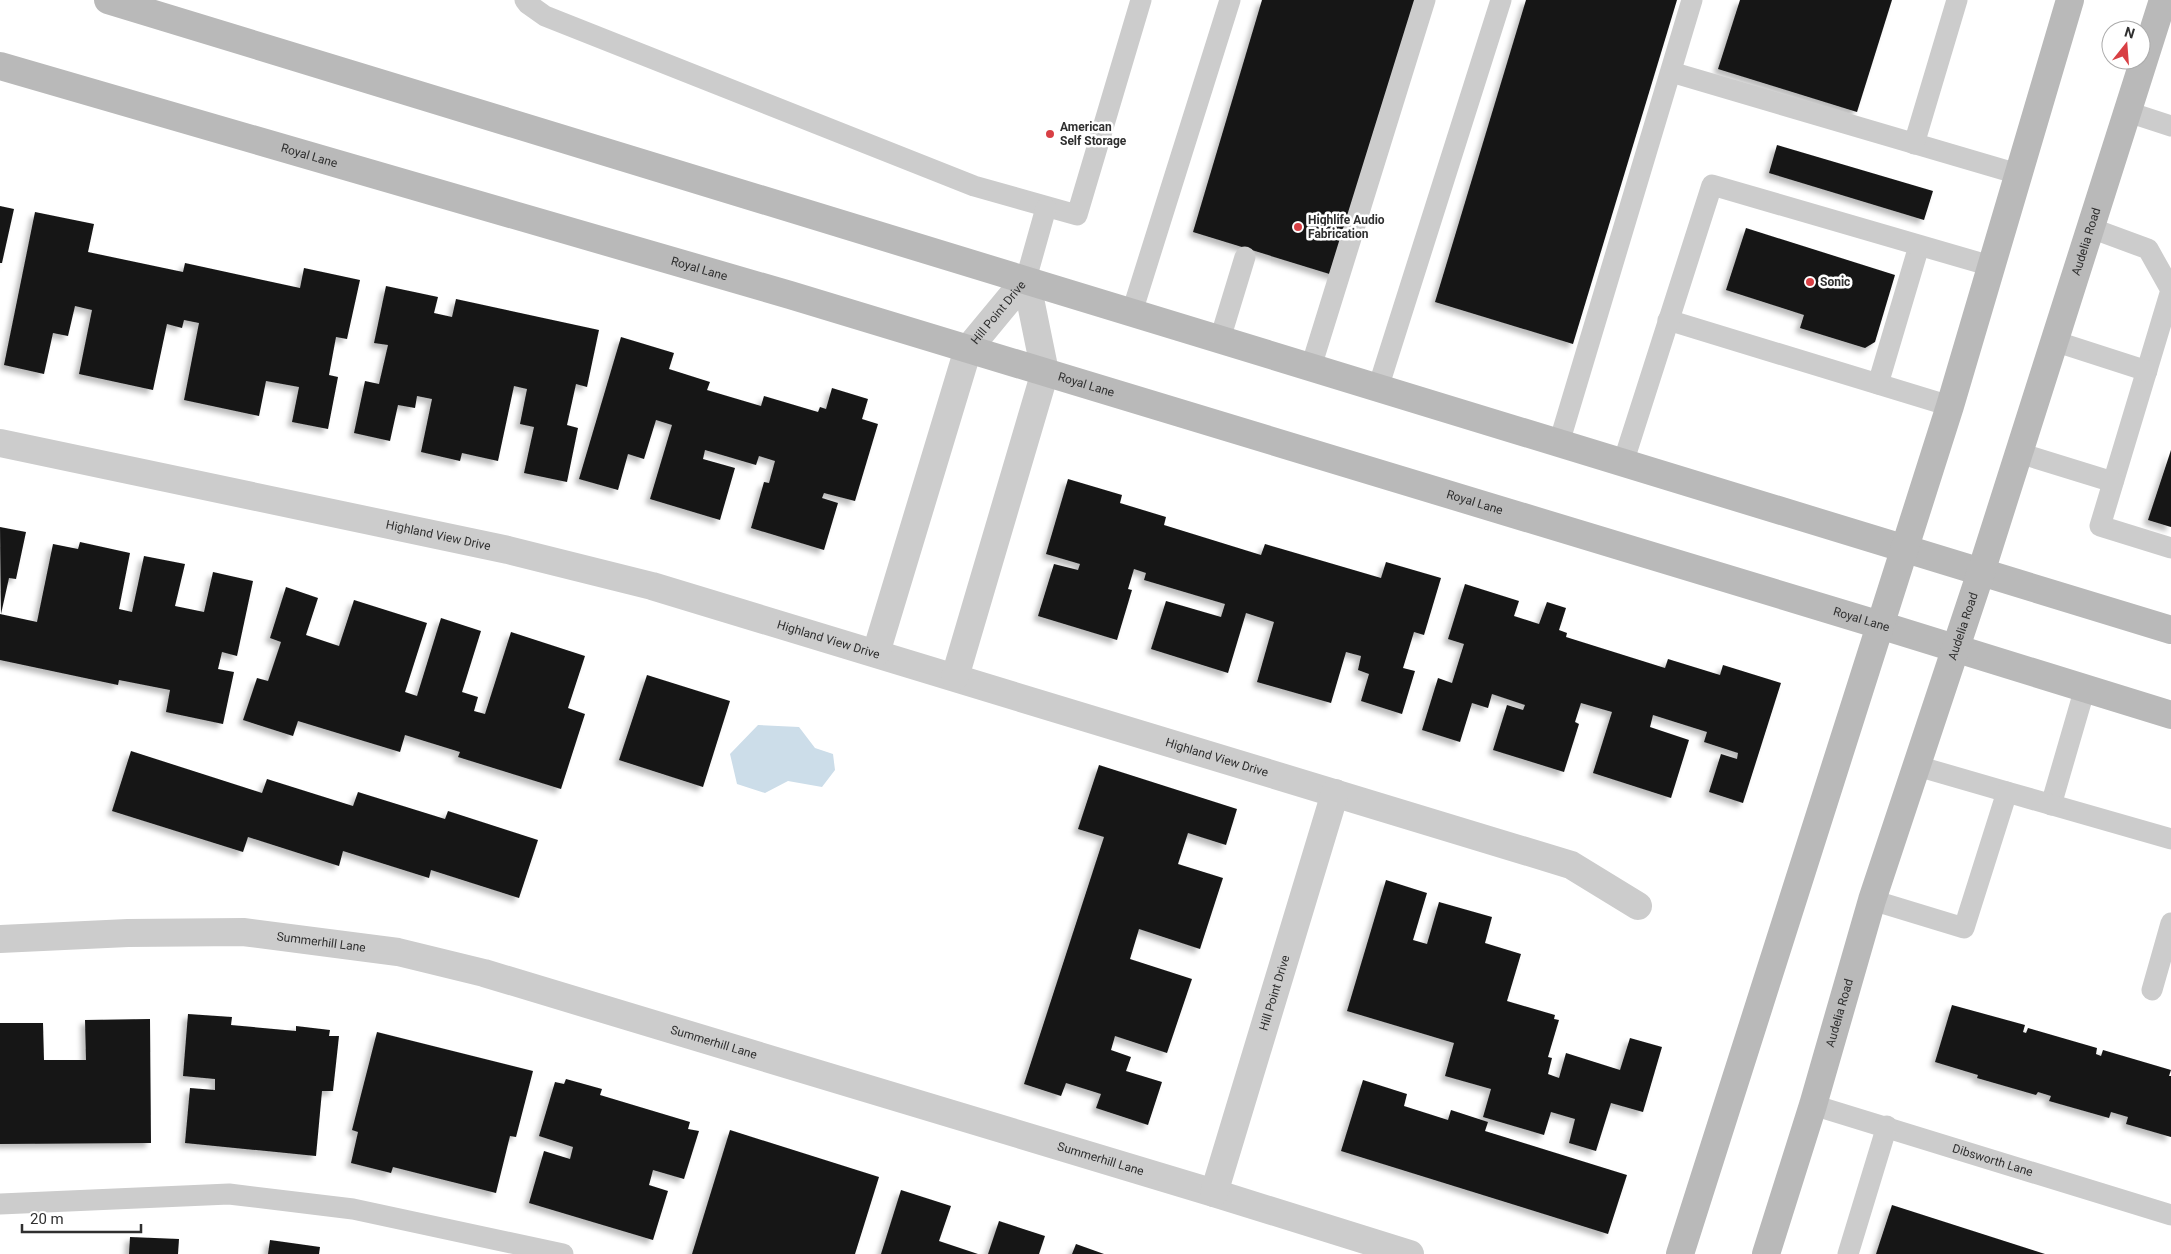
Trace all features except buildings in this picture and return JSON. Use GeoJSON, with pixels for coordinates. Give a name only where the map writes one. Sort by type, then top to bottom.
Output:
{"type":"FeatureCollection","features":[{"type":"Feature","properties":{"kind":"main road"},"geometry":{"type":"LineString","coordinates":[[108,0],[2171,630]]}},
{"type":"Feature","properties":{"kind":"main road"},"geometry":{"type":"LineString","coordinates":[[1680,1254],[1950,406],[2070,0]]}},
{"type":"Feature","properties":{"kind":"main road","name":"Audelia Road"},"geometry":{"type":"LineString","coordinates":[[1766,1254],[1813,1104],[1872,900],[1981,572],[2163,0]]}},
{"type":"Feature","properties":{"kind":"main road","name":"Royal Lane"},"geometry":{"type":"LineString","coordinates":[[0,66],[790,295],[2171,715]]}},
{"type":"Feature","properties":{"kind":"street","name":"Hill Point Drive"},"geometry":{"type":"LineString","coordinates":[[876,653],[968,349],[1026,279]]}},
{"type":"Feature","properties":{"kind":"street","name":"Hill Point Drive"},"geometry":{"type":"LineString","coordinates":[[955,677],[1045,372],[1026,279]]}},
{"type":"Feature","properties":{"kind":"street","name":"Highland View Drive"},"geometry":{"type":"LineString","coordinates":[[0,443],[508,550],[652,586],[1571,866],[1638,906]]}},
{"type":"Feature","properties":{"kind":"street","name":"Hill Point Drive"},"geometry":{"type":"LineString","coordinates":[[1214,1193],[1335,793]]}},
{"type":"Feature","properties":{"kind":"street","name":"Summerhill Lane"},"geometry":{"type":"LineString","coordinates":[[0,939],[128,933],[244,932],[398,952],[484,973],[1410,1254]]}},
{"type":"Feature","properties":{"kind":"lane"},"geometry":{"type":"LineString","coordinates":[[526,0],[528,4],[545,16],[974,186],[1046,208],[1077,215],[1141,0]]}},
{"type":"Feature","properties":{"kind":"lane"},"geometry":{"type":"LineString","coordinates":[[1132,312],[1230,0]]}},
{"type":"Feature","properties":{"kind":"lane"},"geometry":{"type":"LineString","coordinates":[[1311,367],[1425,0]]}},
{"type":"Feature","properties":{"kind":"lane"},"geometry":{"type":"LineString","coordinates":[[1378,388],[1501,0]]}},
{"type":"Feature","properties":{"kind":"lane"},"geometry":{"type":"LineString","coordinates":[[1559,443],[1692,0]]}},
{"type":"Feature","properties":{"kind":"lane"},"geometry":{"type":"LineString","coordinates":[[1914,144],[1957,0]]}},
{"type":"Feature","properties":{"kind":"lane"},"geometry":{"type":"LineString","coordinates":[[1670,72],[2018,174]]}},
{"type":"Feature","properties":{"kind":"lane"},"geometry":{"type":"LineString","coordinates":[[2128,112],[2171,126]]}},
{"type":"Feature","properties":{"kind":"lane"},"geometry":{"type":"LineString","coordinates":[[1623,463],[1712,185],[1991,266]]}},
{"type":"Feature","properties":{"kind":"lane"},"geometry":{"type":"LineString","coordinates":[[1026,279],[1046,208]]}},
{"type":"Feature","properties":{"kind":"lane"},"geometry":{"type":"LineString","coordinates":[[2091,228],[2148,249],[2171,290],[2100,526],[2171,548]]}},
{"type":"Feature","properties":{"kind":"lane"},"geometry":{"type":"LineString","coordinates":[[1878,384],[1919,246]]}},
{"type":"Feature","properties":{"kind":"lane"},"geometry":{"type":"LineString","coordinates":[[1220,339],[1245,257]]}},
{"type":"Feature","properties":{"kind":"lane"},"geometry":{"type":"LineString","coordinates":[[1668,320],[1950,406]]}},
{"type":"Feature","properties":{"kind":"lane"},"geometry":{"type":"LineString","coordinates":[[2054,340],[2147,371]]}},
{"type":"Feature","properties":{"kind":"lane"},"geometry":{"type":"LineString","coordinates":[[2019,453],[2113,482]]}},
{"type":"Feature","properties":{"kind":"lane"},"geometry":{"type":"LineString","coordinates":[[2051,805],[2085,688]]}},
{"type":"Feature","properties":{"kind":"lane"},"geometry":{"type":"LineString","coordinates":[[1917,766],[2171,839]]}},
{"type":"Feature","properties":{"kind":"lane"},"geometry":{"type":"LineString","coordinates":[[1872,900],[1964,928],[2007,792]]}},
{"type":"Feature","properties":{"kind":"lane"},"geometry":{"type":"LineString","coordinates":[[2152,990],[2171,923]]}},
{"type":"Feature","properties":{"kind":"lane","name":"Dibsworth Lane"},"geometry":{"type":"LineString","coordinates":[[1813,1104],[2171,1215]]}},
{"type":"Feature","properties":{"kind":"lane"},"geometry":{"type":"LineString","coordinates":[[1848,1254],[1886,1126]]}},
{"type":"Feature","properties":{"kind":"lane"},"geometry":{"type":"LineString","coordinates":[[0,1204],[229,1194],[353,1209],[564,1254]]}},
{"type":"Feature","properties":{"kind":"water"},"geometry":{"type":"Polygon","coordinates":[[[758,725],[799,727],[815,748],[833,754],[835,770],[822,787],[788,781],[765,793],[737,784],[730,754],[758,725]]]}},
{"type":"Feature","properties":{"kind":"place","name":"American Self Storage"},"geometry":{"type":"Point","coordinates":[1050,134]}},
{"type":"Feature","properties":{"kind":"place","name":"Highlife Audio Fabrication"},"geometry":{"type":"Point","coordinates":[1298,227]}},
{"type":"Feature","properties":{"kind":"place","name":"Sonic"},"geometry":{"type":"Point","coordinates":[1810,282]}}]}
